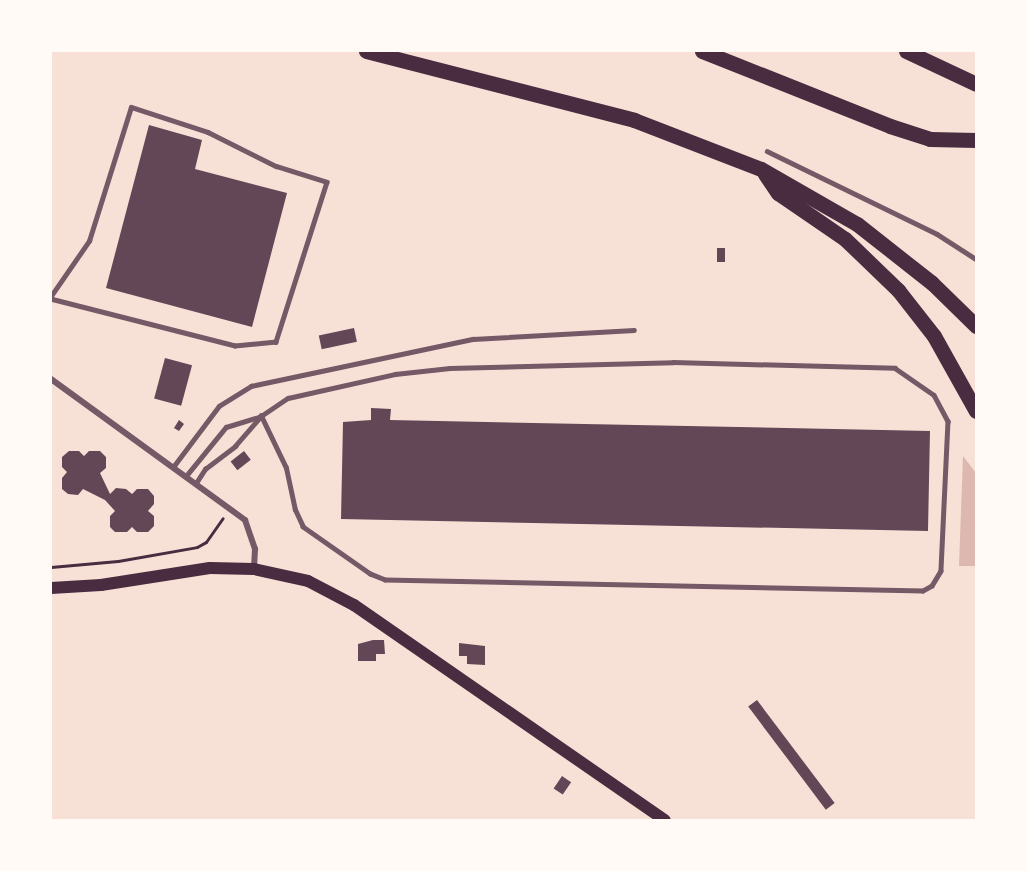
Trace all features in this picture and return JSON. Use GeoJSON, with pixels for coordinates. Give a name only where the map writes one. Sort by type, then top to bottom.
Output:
{"type":"FeatureCollection","features":[{"type":"Feature","properties":{"kind":"highway"},"geometry":{"type":"LineString","coordinates":[[366,51],[634,120],[761,169],[857,224],[932,283],[976,326]]}},
{"type":"Feature","properties":{"kind":"highway"},"geometry":{"type":"LineString","coordinates":[[702,51],[890,126],[930,139],[976,140]]}},
{"type":"Feature","properties":{"kind":"highway"},"geometry":{"type":"LineString","coordinates":[[906,51],[976,84]]}},
{"type":"Feature","properties":{"kind":"highway"},"geometry":{"type":"LineString","coordinates":[[761,169],[778,193],[846,239],[898,290],[934,336],[976,411]]}},
{"type":"Feature","properties":{"kind":"main road"},"geometry":{"type":"LineString","coordinates":[[51,588],[102,585],[195,569],[254,569],[283,573],[335,593],[665,820]]}},
{"type":"Feature","properties":{"kind":"street"},"geometry":{"type":"LineString","coordinates":[[51,379],[245,520],[255,549],[254,569]]}},
{"type":"Feature","properties":{"kind":"lane"},"geometry":{"type":"LineString","coordinates":[[131,107],[208,132],[276,166],[327,182],[276,342],[235,346],[51,298],[89,241],[131,107]]}},
{"type":"Feature","properties":{"kind":"lane"},"geometry":{"type":"LineString","coordinates":[[767,150],[937,234],[976,259]]}},
{"type":"Feature","properties":{"kind":"lane"},"geometry":{"type":"LineString","coordinates":[[173,467],[219,406],[251,386],[473,339],[634,330]]}},
{"type":"Feature","properties":{"kind":"lane"},"geometry":{"type":"LineString","coordinates":[[196,483],[205,469],[235,446],[261,416],[288,398],[323,388],[450,368],[673,362],[895,368],[934,395],[948,421],[942,571],[932,586],[922,591],[385,580],[370,574],[303,527],[295,510],[286,468],[261,416]]}},
{"type":"Feature","properties":{"kind":"lane"},"geometry":{"type":"LineString","coordinates":[[186,476],[226,427],[261,416]]}},
{"type":"Feature","properties":{"kind":"path"},"geometry":{"type":"LineString","coordinates":[[51,567],[118,561],[197,547],[206,542],[226,514]]}},
{"type":"Feature","properties":{"kind":"shaded area"},"geometry":{"type":"Polygon","coordinates":[[[963,456],[976,473],[976,566],[959,566],[963,456]]]}},
{"type":"Feature","properties":{"kind":"building"},"geometry":{"type":"Polygon","coordinates":[[[149,125],[202,140],[195,169],[287,193],[252,327],[106,288],[149,125]]]}},
{"type":"Feature","properties":{"kind":"building"},"geometry":{"type":"Polygon","coordinates":[[[717,248],[725,248],[725,262],[717,262],[717,248]]]}},
{"type":"Feature","properties":{"kind":"building"},"geometry":{"type":"Polygon","coordinates":[[[354,328],[357,342],[322,349],[319,335],[354,328]]]}},
{"type":"Feature","properties":{"kind":"building"},"geometry":{"type":"Polygon","coordinates":[[[165,358],[192,365],[181,406],[154,399],[165,358]]]}},
{"type":"Feature","properties":{"kind":"building"},"geometry":{"type":"Polygon","coordinates":[[[371,408],[391,409],[390,420],[930,431],[928,531],[341,519],[343,422],[371,420],[371,408]]]}},
{"type":"Feature","properties":{"kind":"building"},"geometry":{"type":"Polygon","coordinates":[[[179,420],[184,424],[179,431],[174,428],[179,420]]]}},
{"type":"Feature","properties":{"kind":"building"},"geometry":{"type":"Polygon","coordinates":[[[69,451],[79,451],[84,456],[89,451],[100,451],[106,457],[106,468],[100,473],[110,494],[116,488],[126,489],[132,494],[137,489],[148,489],[154,496],[154,504],[148,511],[154,516],[154,526],[148,532],[137,532],[132,527],[127,532],[115,532],[110,527],[110,516],[115,511],[105,500],[83,489],[78,495],[68,494],[62,489],[62,478],[67,472],[62,467],[62,457],[69,451]]]}},
{"type":"Feature","properties":{"kind":"building"},"geometry":{"type":"Polygon","coordinates":[[[244,451],[251,460],[237,470],[231,461],[244,451]]]}},
{"type":"Feature","properties":{"kind":"building"},"geometry":{"type":"Polygon","coordinates":[[[384,640],[385,654],[376,654],[376,661],[358,661],[358,644],[384,640]]]}},
{"type":"Feature","properties":{"kind":"building"},"geometry":{"type":"Polygon","coordinates":[[[459,643],[485,646],[485,665],[467,664],[467,656],[459,656],[459,643]]]}},
{"type":"Feature","properties":{"kind":"building"},"geometry":{"type":"Polygon","coordinates":[[[757,700],[835,803],[826,810],[748,707],[757,700]]]}},
{"type":"Feature","properties":{"kind":"building"},"geometry":{"type":"Polygon","coordinates":[[[562,776],[571,782],[563,795],[554,788],[562,776]]]}}]}
